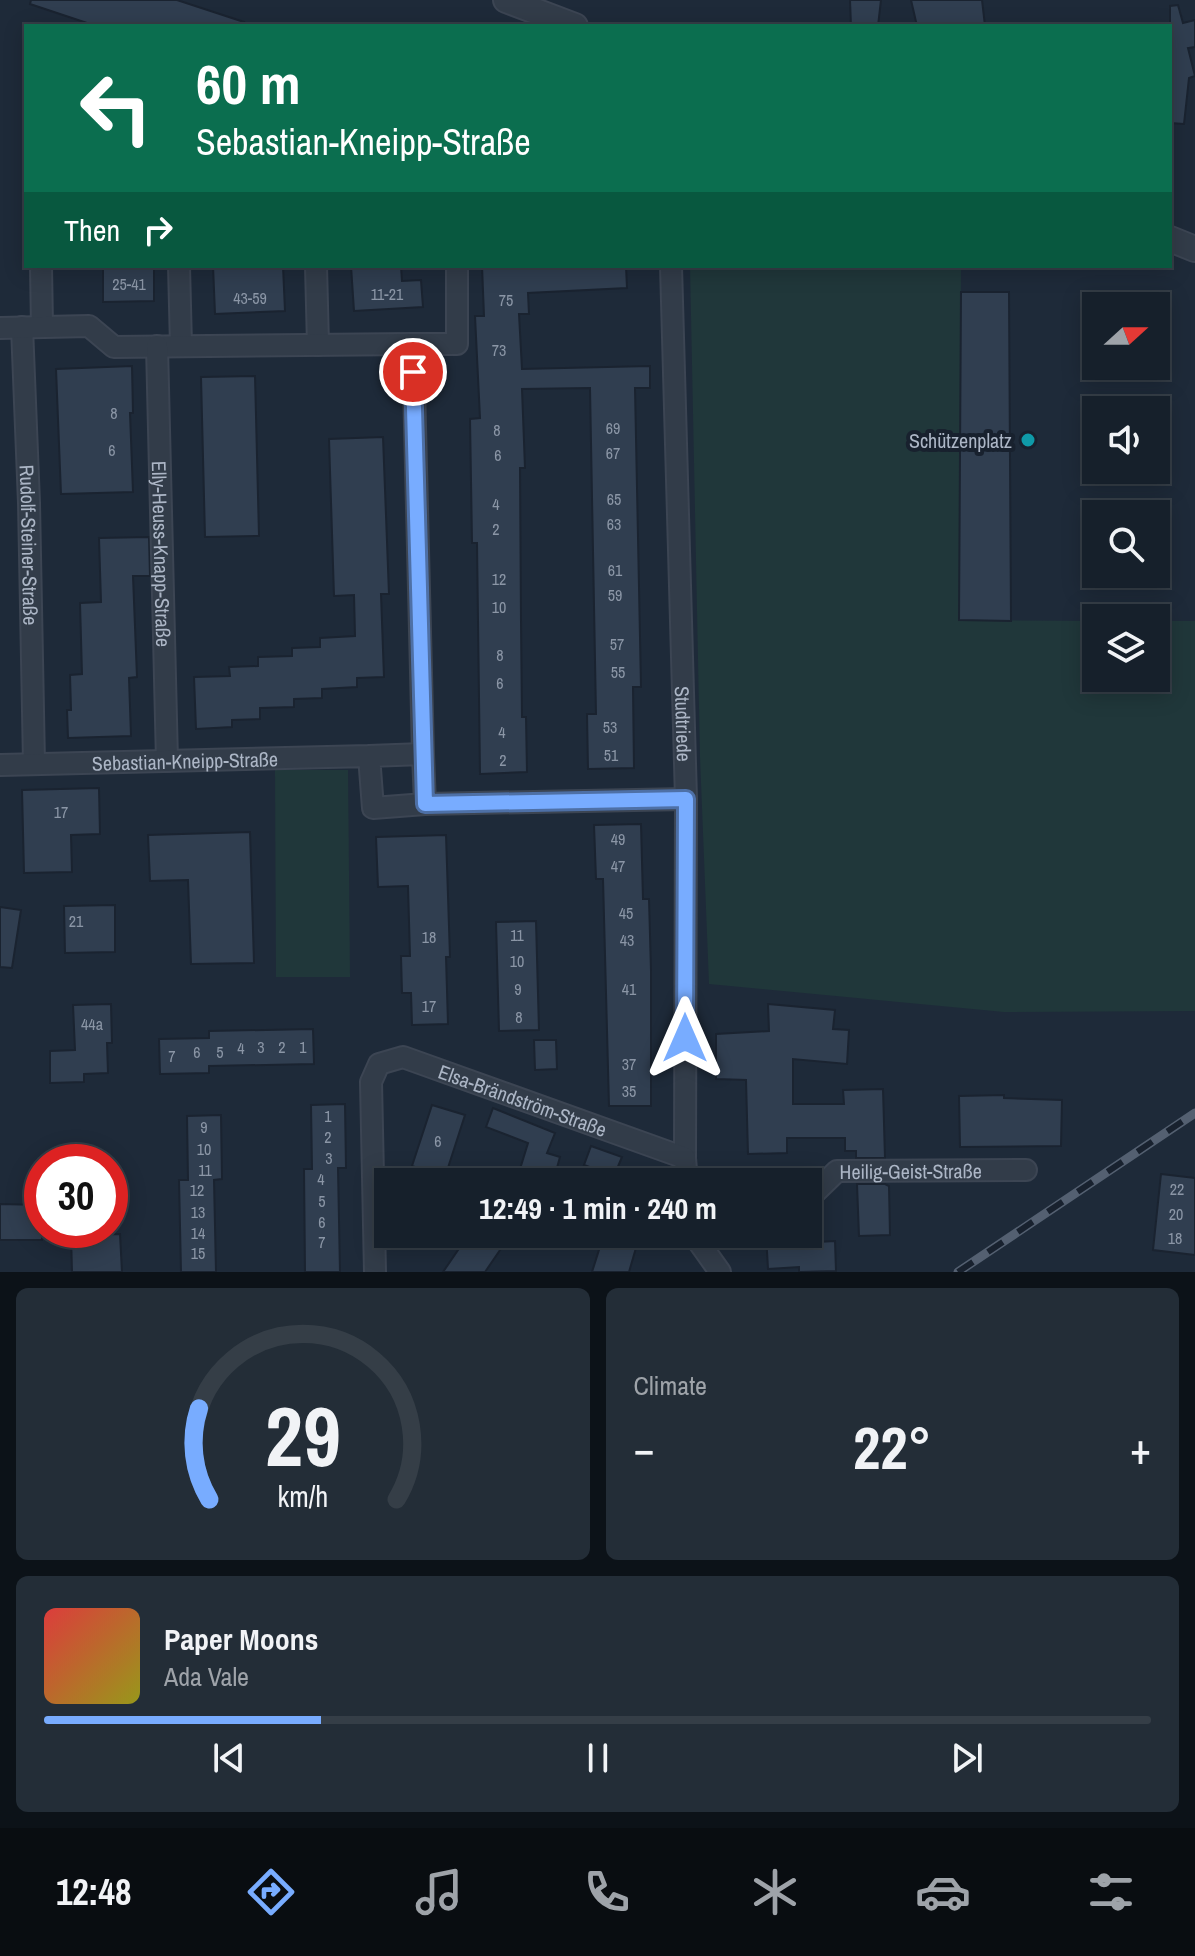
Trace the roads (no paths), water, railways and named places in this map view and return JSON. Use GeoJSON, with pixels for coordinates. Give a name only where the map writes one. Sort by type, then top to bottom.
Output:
{"type":"FeatureCollection","features":[{"type":"Feature","properties":{"kind":"street"},"geometry":{"type":"LineString","coordinates":[[508,0],[570,24]]}},
{"type":"Feature","properties":{"kind":"street"},"geometry":{"type":"LineString","coordinates":[[1172,240],[1195,249]]}},
{"type":"Feature","properties":{"kind":"street","name":"Rudolf-Steiner-Straße"},"geometry":{"type":"LineString","coordinates":[[34,763],[29,503],[32,327],[41,268]]}},
{"type":"Feature","properties":{"kind":"street"},"geometry":{"type":"LineString","coordinates":[[179,268],[181,346]]}},
{"type":"Feature","properties":{"kind":"street"},"geometry":{"type":"LineString","coordinates":[[316,268],[318,345]]}},
{"type":"Feature","properties":{"kind":"street"},"geometry":{"type":"LineString","coordinates":[[0,328],[89,326],[114,347],[457,344],[457,268]]}},
{"type":"Feature","properties":{"kind":"street","name":"Studtriede"},"geometry":{"type":"LineString","coordinates":[[671,268],[686,799],[686,1168]]}},
{"type":"Feature","properties":{"kind":"street"},"geometry":{"type":"LineString","coordinates":[[413,344],[425,804]]}},
{"type":"Feature","properties":{"kind":"street","name":"Elly-Heuss-Knapp-Straße"},"geometry":{"type":"LineString","coordinates":[[157,346],[167,761]]}},
{"type":"Feature","properties":{"kind":"street","name":"Sebastian-Kneipp-Straße"},"geometry":{"type":"LineString","coordinates":[[1,765],[423,754]]}},
{"type":"Feature","properties":{"kind":"street"},"geometry":{"type":"LineString","coordinates":[[369,756],[373,808],[425,804],[686,799]]}},
{"type":"Feature","properties":{"kind":"street","name":"Elsa-Brändström-Straße"},"geometry":{"type":"LineString","coordinates":[[375,1272],[371,1082],[379,1064],[403,1057],[685,1158]]}},
{"type":"Feature","properties":{"kind":"street","name":"Heilig-Geist-Straße"},"geometry":{"type":"LineString","coordinates":[[822,1185],[837,1171],[1026,1170]]}},
{"type":"Feature","properties":{"kind":"street"},"geometry":{"type":"LineString","coordinates":[[703,1248],[720,1272]]}},
{"type":"Feature","properties":{"kind":"railway"},"geometry":{"type":"LineString","coordinates":[[958,1272],[1195,1113]]}},
{"type":"Feature","properties":{"kind":"place","name":"Schützenplatz"},"geometry":{"type":"Point","coordinates":[1028,440]}}]}
